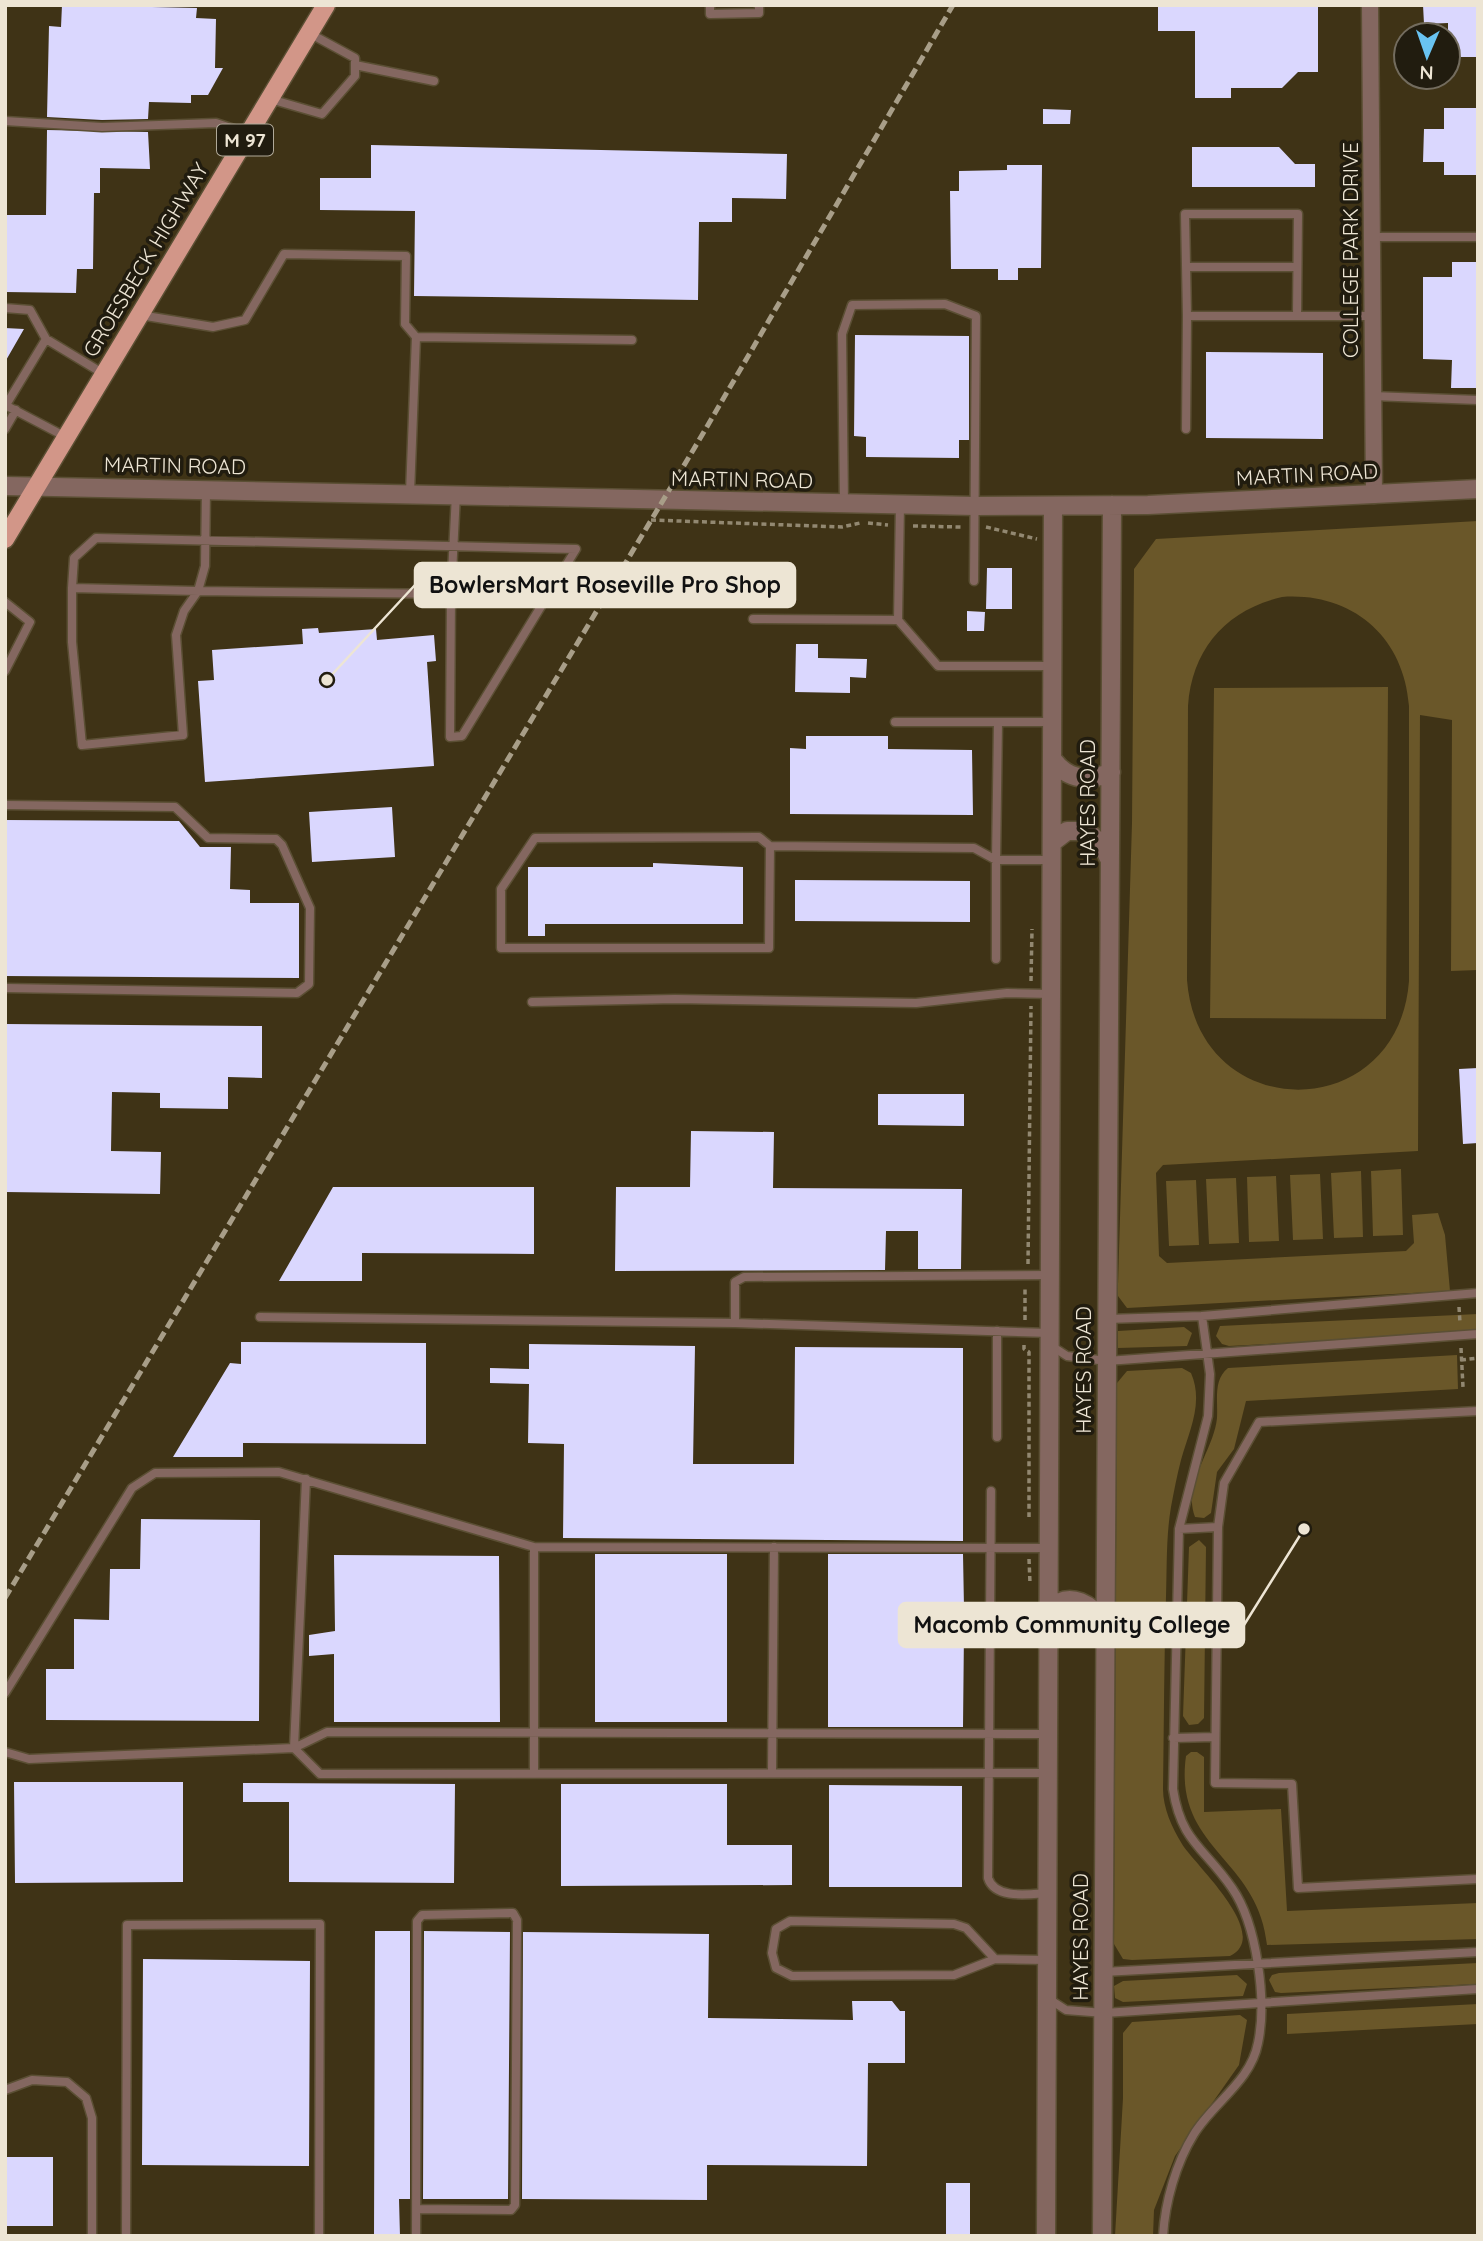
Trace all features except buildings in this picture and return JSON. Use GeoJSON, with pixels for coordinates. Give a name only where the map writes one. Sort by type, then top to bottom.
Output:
{"type":"FeatureCollection","features":[{"type":"Feature","properties":{"kind":"main road","name":"GROESBECK HIGHWAY"},"geometry":{"type":"LineString","coordinates":[[5,539],[326,5]]}},
{"type":"Feature","properties":{"kind":"street","name":"COLLEGE PARK DRIVE"},"geometry":{"type":"LineString","coordinates":[[1370,5],[1374,495]]}},
{"type":"Feature","properties":{"kind":"street","name":"MARTIN ROAD"},"geometry":{"type":"LineString","coordinates":[[5,486],[206,488],[975,506],[1112,505],[1478,489]]}},
{"type":"Feature","properties":{"kind":"street","name":"HAYES ROAD"},"geometry":{"type":"LineString","coordinates":[[1102,2236],[1112,505]]}},
{"type":"Feature","properties":{"kind":"street","name":"HAYES ROAD"},"geometry":{"type":"LineString","coordinates":[[1046,2236],[1054,506]]}},
{"type":"Feature","properties":{"kind":"street"},"geometry":{"type":"LineString","coordinates":[[1054,761],[1064,772],[1080,778],[1091,779],[1111,772]]}},
{"type":"Feature","properties":{"kind":"street"},"geometry":{"type":"LineString","coordinates":[[1054,841],[1067,831],[1087,831],[1104,847],[1110,871]]}},
{"type":"Feature","properties":{"kind":"street"},"geometry":{"type":"LineString","coordinates":[[1049,1610],[1060,1602],[1078,1600],[1098,1613],[1106,1625]]}},
{"type":"Feature","properties":{"kind":"lane"},"geometry":{"type":"LineString","coordinates":[[710,5],[710,13],[759,13],[759,5]]}},
{"type":"Feature","properties":{"kind":"lane"},"geometry":{"type":"LineString","coordinates":[[270,99],[322,114],[355,76],[355,58],[309,33]]}},
{"type":"Feature","properties":{"kind":"lane"},"geometry":{"type":"LineString","coordinates":[[355,65],[434,81]]}},
{"type":"Feature","properties":{"kind":"lane"},"geometry":{"type":"LineString","coordinates":[[5,121],[102,127],[216,123],[248,134]]}},
{"type":"Feature","properties":{"kind":"lane"},"geometry":{"type":"LineString","coordinates":[[1186,429],[1185,214],[1297,214],[1297,315]]}},
{"type":"Feature","properties":{"kind":"lane"},"geometry":{"type":"LineString","coordinates":[[1373,237],[1478,237]]}},
{"type":"Feature","properties":{"kind":"lane"},"geometry":{"type":"LineString","coordinates":[[139,315],[213,327],[245,320],[284,254],[406,256],[405,324],[415,337],[410,493]]}},
{"type":"Feature","properties":{"kind":"lane"},"geometry":{"type":"LineString","coordinates":[[1186,267],[1297,267]]}},
{"type":"Feature","properties":{"kind":"lane"},"geometry":{"type":"LineString","coordinates":[[844,504],[842,334],[852,305],[945,304],[976,316],[974,582]]}},
{"type":"Feature","properties":{"kind":"lane"},"geometry":{"type":"LineString","coordinates":[[5,308],[30,310],[46,339],[104,374]]}},
{"type":"Feature","properties":{"kind":"lane"},"geometry":{"type":"LineString","coordinates":[[1187,316],[1372,316]]}},
{"type":"Feature","properties":{"kind":"lane"},"geometry":{"type":"LineString","coordinates":[[415,337],[632,340]]}},
{"type":"Feature","properties":{"kind":"lane"},"geometry":{"type":"LineString","coordinates":[[46,339],[6,405],[66,437]]}},
{"type":"Feature","properties":{"kind":"lane"},"geometry":{"type":"LineString","coordinates":[[1372,396],[1478,400]]}},
{"type":"Feature","properties":{"kind":"lane"},"geometry":{"type":"LineString","coordinates":[[5,429],[16,410]]}},
{"type":"Feature","properties":{"kind":"lane"},"geometry":{"type":"LineString","coordinates":[[206,488],[205,539],[205,566],[198,591],[184,611],[176,635],[183,735],[82,745],[72,642],[74,558],[96,538],[205,539],[454,547],[576,549],[462,736],[450,737],[451,594],[454,547],[456,494]]}},
{"type":"Feature","properties":{"kind":"lane"},"geometry":{"type":"LineString","coordinates":[[900,505],[898,620],[938,666],[1055,666]]}},
{"type":"Feature","properties":{"kind":"lane"},"geometry":{"type":"LineString","coordinates":[[72,588],[451,594]]}},
{"type":"Feature","properties":{"kind":"lane"},"geometry":{"type":"LineString","coordinates":[[5,602],[30,622],[5,671]]}},
{"type":"Feature","properties":{"kind":"lane"},"geometry":{"type":"LineString","coordinates":[[753,619],[898,620]]}},
{"type":"Feature","properties":{"kind":"lane"},"geometry":{"type":"LineString","coordinates":[[895,722],[1055,722]]}},
{"type":"Feature","properties":{"kind":"lane"},"geometry":{"type":"LineString","coordinates":[[996,959],[998,723]]}},
{"type":"Feature","properties":{"kind":"lane"},"geometry":{"type":"LineString","coordinates":[[5,805],[175,807],[208,838],[276,839],[282,845],[310,908],[309,984],[298,993],[5,988]]}},
{"type":"Feature","properties":{"kind":"lane"},"geometry":{"type":"LineString","coordinates":[[770,846],[769,948],[501,948],[501,889],[535,838],[759,837],[770,846],[974,848],[996,860],[1053,860]]}},
{"type":"Feature","properties":{"kind":"lane"},"geometry":{"type":"LineString","coordinates":[[532,1002],[675,999],[916,1003],[1007,993],[1052,994]]}},
{"type":"Feature","properties":{"kind":"lane"},"geometry":{"type":"LineString","coordinates":[[735,1323],[735,1282],[744,1277],[1051,1275]]}},
{"type":"Feature","properties":{"kind":"lane"},"geometry":{"type":"LineString","coordinates":[[1107,1319],[1202,1316],[1478,1293]]}},
{"type":"Feature","properties":{"kind":"lane"},"geometry":{"type":"LineString","coordinates":[[1163,2236],[1165,2211],[1193,2135],[1239,2081],[1256,2055],[1260,2031],[1256,1964],[1251,1928],[1243,1906],[1232,1887],[1185,1833],[1177,1814],[1173,1738],[1179,1529],[1208,1416],[1210,1374],[1202,1316]]}},
{"type":"Feature","properties":{"kind":"lane"},"geometry":{"type":"LineString","coordinates":[[260,1317],[735,1323],[997,1331],[1050,1339],[1067,1356],[1107,1361],[1478,1334]]}},
{"type":"Feature","properties":{"kind":"lane"},"geometry":{"type":"LineString","coordinates":[[997,1331],[997,1437]]}},
{"type":"Feature","properties":{"kind":"lane"},"geometry":{"type":"LineString","coordinates":[[1478,1411],[1259,1422],[1224,1483],[1218,1527],[1215,1783],[1292,1784],[1298,1888],[1478,1879]]}},
{"type":"Feature","properties":{"kind":"lane"},"geometry":{"type":"LineString","coordinates":[[5,1693],[132,1488],[155,1473],[279,1472],[534,1547],[1050,1548]]}},
{"type":"Feature","properties":{"kind":"lane"},"geometry":{"type":"LineString","coordinates":[[306,1479],[294,1748],[320,1774],[772,1771],[1048,1773]]}},
{"type":"Feature","properties":{"kind":"lane"},"geometry":{"type":"LineString","coordinates":[[991,1491],[990,1884],[1011,1893],[1048,1893]]}},
{"type":"Feature","properties":{"kind":"lane"},"geometry":{"type":"LineString","coordinates":[[1179,1529],[1218,1527]]}},
{"type":"Feature","properties":{"kind":"lane"},"geometry":{"type":"LineString","coordinates":[[534,1547],[534,1772]]}},
{"type":"Feature","properties":{"kind":"lane"},"geometry":{"type":"LineString","coordinates":[[772,1771],[774,1547]]}},
{"type":"Feature","properties":{"kind":"lane"},"geometry":{"type":"LineString","coordinates":[[5,1752],[29,1759],[294,1748],[327,1732],[1049,1734]]}},
{"type":"Feature","properties":{"kind":"lane"},"geometry":{"type":"LineString","coordinates":[[1173,1738],[1216,1737]]}},
{"type":"Feature","properties":{"kind":"lane"},"geometry":{"type":"LineString","coordinates":[[416,2209],[511,2210],[515,2205],[517,1920],[513,1913],[422,1915],[418,1921],[416,2209],[416,2236]]}},
{"type":"Feature","properties":{"kind":"lane"},"geometry":{"type":"LineString","coordinates":[[995,1959],[966,1928],[954,1924],[790,1921],[776,1929],[772,1953],[776,1968],[792,1976],[954,1975],[995,1959],[1048,1960]]}},
{"type":"Feature","properties":{"kind":"lane"},"geometry":{"type":"LineString","coordinates":[[126,2236],[127,1925],[320,1924],[319,2236]]}},
{"type":"Feature","properties":{"kind":"lane"},"geometry":{"type":"LineString","coordinates":[[1103,1972],[1478,1952]]}},
{"type":"Feature","properties":{"kind":"lane"},"geometry":{"type":"LineString","coordinates":[[1048,1997],[1066,2010],[1104,2013],[1478,1989]]}},
{"type":"Feature","properties":{"kind":"lane"},"geometry":{"type":"LineString","coordinates":[[5,2090],[32,2080],[66,2082],[86,2098],[92,2118],[92,2236]]}},
{"type":"Feature","properties":{"kind":"path"},"geometry":{"type":"LineString","coordinates":[[651,520],[842,527],[858,523],[975,527],[1026,538],[1053,540]]}},
{"type":"Feature","properties":{"kind":"path"},"geometry":{"type":"LineString","coordinates":[[1461,1360],[1478,1358]]}},
{"type":"Feature","properties":{"kind":"shaded area"},"geometry":{"type":"Polygon","coordinates":[[[1478,521],[1478,970],[1451,971],[1452,720],[1420,715],[1418,1151],[1163,1165],[1156,1173],[1159,1256],[1167,1263],[1406,1251],[1414,1243],[1412,1215],[1438,1213],[1445,1235],[1450,1291],[1127,1308],[1118,1296],[1132,823],[1134,569],[1156,539],[1478,521]],[[1282,597],[1262,603],[1229,622],[1205,650],[1196,667],[1188,706],[1187,980],[1199,1028],[1225,1062],[1259,1083],[1298,1090],[1337,1083],[1371,1063],[1397,1029],[1409,981],[1409,706],[1405,681],[1397,659],[1385,639],[1370,623],[1330,602],[1307,597],[1282,597]]]}},
{"type":"Feature","properties":{"kind":"shaded area"},"geometry":{"type":"Polygon","coordinates":[[[1388,687],[1386,1019],[1210,1018],[1214,688],[1388,687]]]}},
{"type":"Feature","properties":{"kind":"shaded area"},"geometry":{"type":"Polygon","coordinates":[[[1401,1169],[1403,1235],[1373,1236],[1371,1171],[1401,1169]]]}},
{"type":"Feature","properties":{"kind":"shaded area"},"geometry":{"type":"Polygon","coordinates":[[[1361,1171],[1363,1237],[1334,1238],[1331,1173],[1361,1171]]]}},
{"type":"Feature","properties":{"kind":"shaded area"},"geometry":{"type":"Polygon","coordinates":[[[1320,1174],[1323,1239],[1293,1240],[1290,1175],[1320,1174]]]}},
{"type":"Feature","properties":{"kind":"shaded area"},"geometry":{"type":"Polygon","coordinates":[[[1276,1176],[1279,1241],[1249,1242],[1247,1177],[1276,1176]]]}},
{"type":"Feature","properties":{"kind":"shaded area"},"geometry":{"type":"Polygon","coordinates":[[[1236,1178],[1239,1243],[1209,1244],[1206,1179],[1236,1178]]]}},
{"type":"Feature","properties":{"kind":"shaded area"},"geometry":{"type":"Polygon","coordinates":[[[1196,1180],[1199,1245],[1169,1246],[1166,1181],[1196,1180]]]}},
{"type":"Feature","properties":{"kind":"shaded area"},"geometry":{"type":"Polygon","coordinates":[[[1478,1314],[1478,1333],[1229,1346],[1222,1344],[1216,1336],[1220,1326],[1478,1314]]]}},
{"type":"Feature","properties":{"kind":"shaded area"},"geometry":{"type":"Polygon","coordinates":[[[1184,1327],[1192,1333],[1187,1346],[1118,1348],[1118,1331],[1184,1327]]]}},
{"type":"Feature","properties":{"kind":"shaded area"},"geometry":{"type":"Polygon","coordinates":[[[1457,1355],[1458,1389],[1246,1401],[1234,1449],[1217,1472],[1211,1513],[1204,1518],[1195,1517],[1192,1505],[1195,1480],[1215,1430],[1218,1384],[1228,1368],[1457,1355]]]}},
{"type":"Feature","properties":{"kind":"shaded area"},"geometry":{"type":"Polygon","coordinates":[[[1182,1368],[1191,1373],[1195,1384],[1196,1406],[1177,1477],[1168,1529],[1163,1796],[1178,1838],[1227,1900],[1237,1917],[1242,1933],[1241,1946],[1230,1956],[1132,1960],[1123,1959],[1114,1944],[1117,1383],[1127,1371],[1182,1368]]]}},
{"type":"Feature","properties":{"kind":"shaded area"},"geometry":{"type":"Polygon","coordinates":[[[1199,1540],[1206,1547],[1204,1718],[1198,1724],[1189,1725],[1183,1716],[1189,1547],[1199,1540]]]}},
{"type":"Feature","properties":{"kind":"shaded area"},"geometry":{"type":"Polygon","coordinates":[[[1197,1752],[1204,1757],[1204,1812],[1281,1809],[1287,1911],[1478,1903],[1478,1939],[1267,1945],[1260,1915],[1249,1891],[1204,1833],[1192,1812],[1185,1787],[1186,1756],[1197,1752]]]}},
{"type":"Feature","properties":{"kind":"shaded area"},"geometry":{"type":"Polygon","coordinates":[[[1478,1963],[1478,1984],[1281,1993],[1275,1992],[1269,1980],[1272,1975],[1279,1973],[1478,1963]]]}},
{"type":"Feature","properties":{"kind":"shaded area"},"geometry":{"type":"Polygon","coordinates":[[[1237,1975],[1247,1984],[1243,1996],[1123,2002],[1115,1998],[1114,1986],[1123,1981],[1237,1975]]]}},
{"type":"Feature","properties":{"kind":"shaded area"},"geometry":{"type":"Polygon","coordinates":[[[1478,2004],[1478,2024],[1287,2034],[1287,2014],[1478,2004]]]}},
{"type":"Feature","properties":{"kind":"shaded area"},"geometry":{"type":"Polygon","coordinates":[[[1240,2015],[1247,2020],[1239,2065],[1175,2156],[1154,2210],[1153,2236],[1115,2236],[1123,2098],[1123,2033],[1132,2022],[1240,2015]]]}},
{"type":"Feature","properties":{"kind":"railway"},"geometry":{"type":"LineString","coordinates":[[5,1598],[698,442],[953,5]]}},
{"type":"Feature","properties":{"kind":"place","name":"BowlersMart Roseville Pro Shop"},"geometry":{"type":"Point","coordinates":[327,680]}},
{"type":"Feature","properties":{"kind":"place","name":"Macomb Community College"},"geometry":{"type":"Point","coordinates":[1304,1529]}}]}
